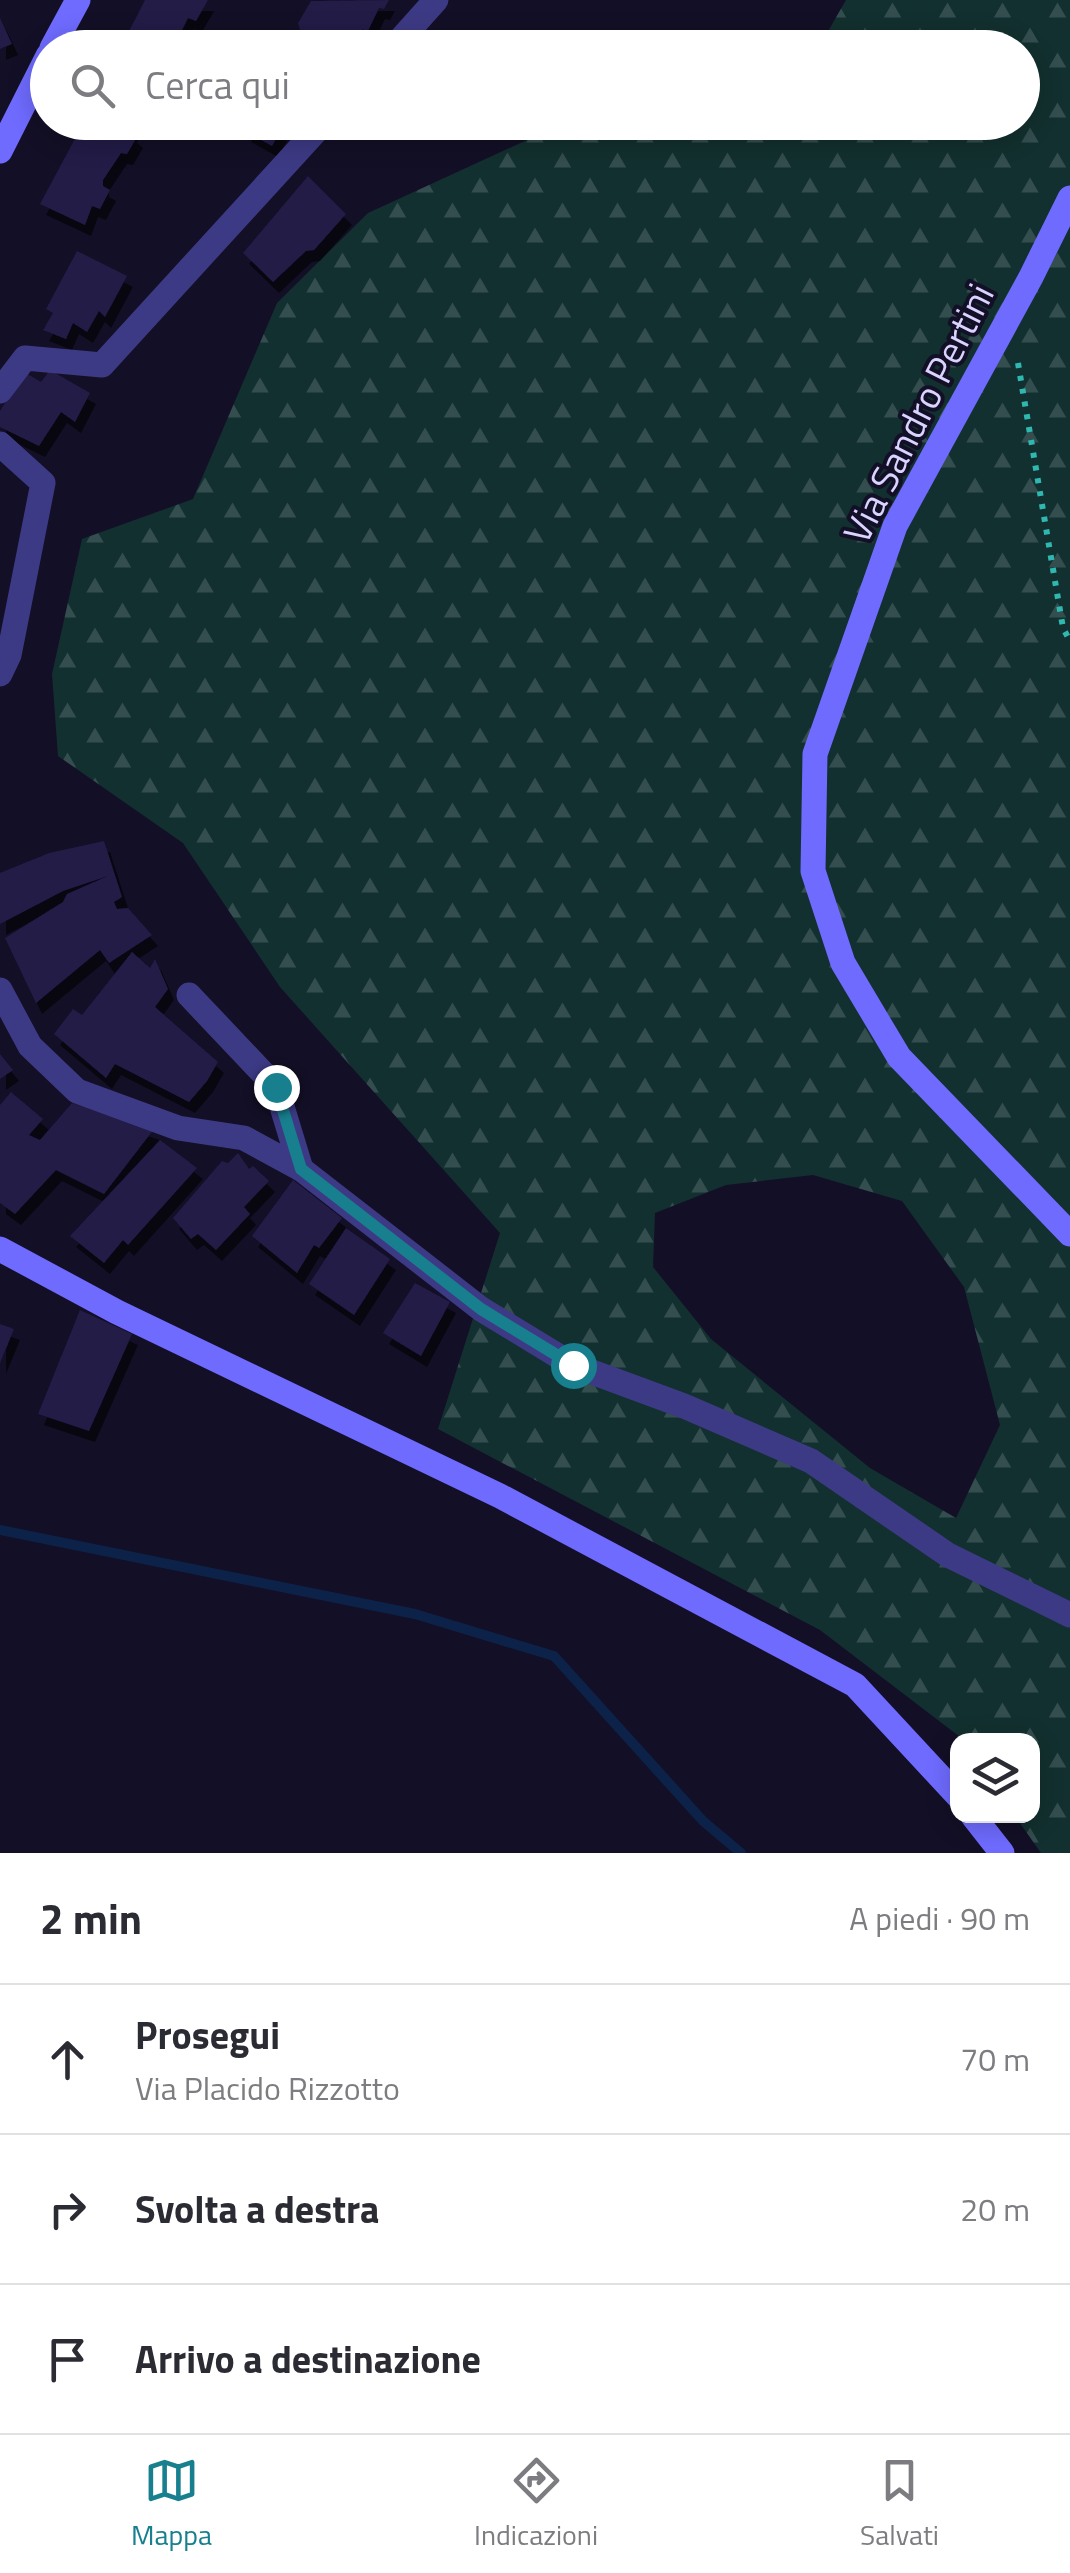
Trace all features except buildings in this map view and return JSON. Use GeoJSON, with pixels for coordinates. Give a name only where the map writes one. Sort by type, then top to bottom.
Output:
{"type":"FeatureCollection","features":[{"type":"Feature","properties":{"kind":"main road"},"geometry":{"type":"LineString","coordinates":[[62,30],[78,0]]}},
{"type":"Feature","properties":{"kind":"main road"},"geometry":{"type":"LineString","coordinates":[[0,151],[30,92]]}},
{"type":"Feature","properties":{"kind":"main road","name":"Via Sandro Pertini"},"geometry":{"type":"LineString","coordinates":[[1070,198],[895,526],[815,754],[813,870],[843,963],[899,1057],[1070,1234]]}},
{"type":"Feature","properties":{"kind":"main road"},"geometry":{"type":"LineString","coordinates":[[0,1249],[118,1312],[500,1496],[855,1685],[950,1787]]}},
{"type":"Feature","properties":{"kind":"main road"},"geometry":{"type":"LineString","coordinates":[[978,1823],[1002,1853]]}},
{"type":"Feature","properties":{"kind":"street"},"geometry":{"type":"LineString","coordinates":[[409,30],[436,0]]}},
{"type":"Feature","properties":{"kind":"street"},"geometry":{"type":"LineString","coordinates":[[0,391],[24,358],[102,365],[308,140]]}},
{"type":"Feature","properties":{"kind":"street"},"geometry":{"type":"LineString","coordinates":[[0,444],[43,483],[9,654],[0,674]]}},
{"type":"Feature","properties":{"kind":"street"},"geometry":{"type":"LineString","coordinates":[[0,990],[30,1046],[78,1091],[178,1128],[244,1138],[301,1169],[481,1309],[573,1365],[684,1406],[811,1461],[948,1555],[1070,1615]]}},
{"type":"Feature","properties":{"kind":"street"},"geometry":{"type":"LineString","coordinates":[[188,995],[276,1087],[301,1169]]}},
{"type":"Feature","properties":{"kind":"path"},"geometry":{"type":"LineString","coordinates":[[1007,320],[1026,398],[1063,628],[1070,641]]}},
{"type":"Feature","properties":{"kind":"green space"},"geometry":{"type":"Polygon","coordinates":[[[846,0],[1070,0],[1070,1853],[1041,1853],[1020,1823],[1040,1823],[1040,1733],[955,1733],[820,1630],[438,1429],[500,1233],[280,987],[183,843],[58,756],[52,674],[82,539],[193,499],[277,303],[368,213],[527,140],[1040,140],[1040,30],[829,30],[846,0]],[[813,1175],[726,1185],[655,1213],[653,1267],[711,1339],[870,1468],[956,1518],[1000,1425],[964,1287],[902,1201],[813,1175]]]}},
{"type":"Feature","properties":{"kind":"waterway"},"geometry":{"type":"LineString","coordinates":[[0,1530],[415,1614],[554,1656],[703,1821],[741,1853]]}},
{"type":"Feature","properties":{"kind":"route"},"geometry":{"type":"LineString","coordinates":[[276,1087],[301,1169],[481,1309],[573,1365]]}}]}
